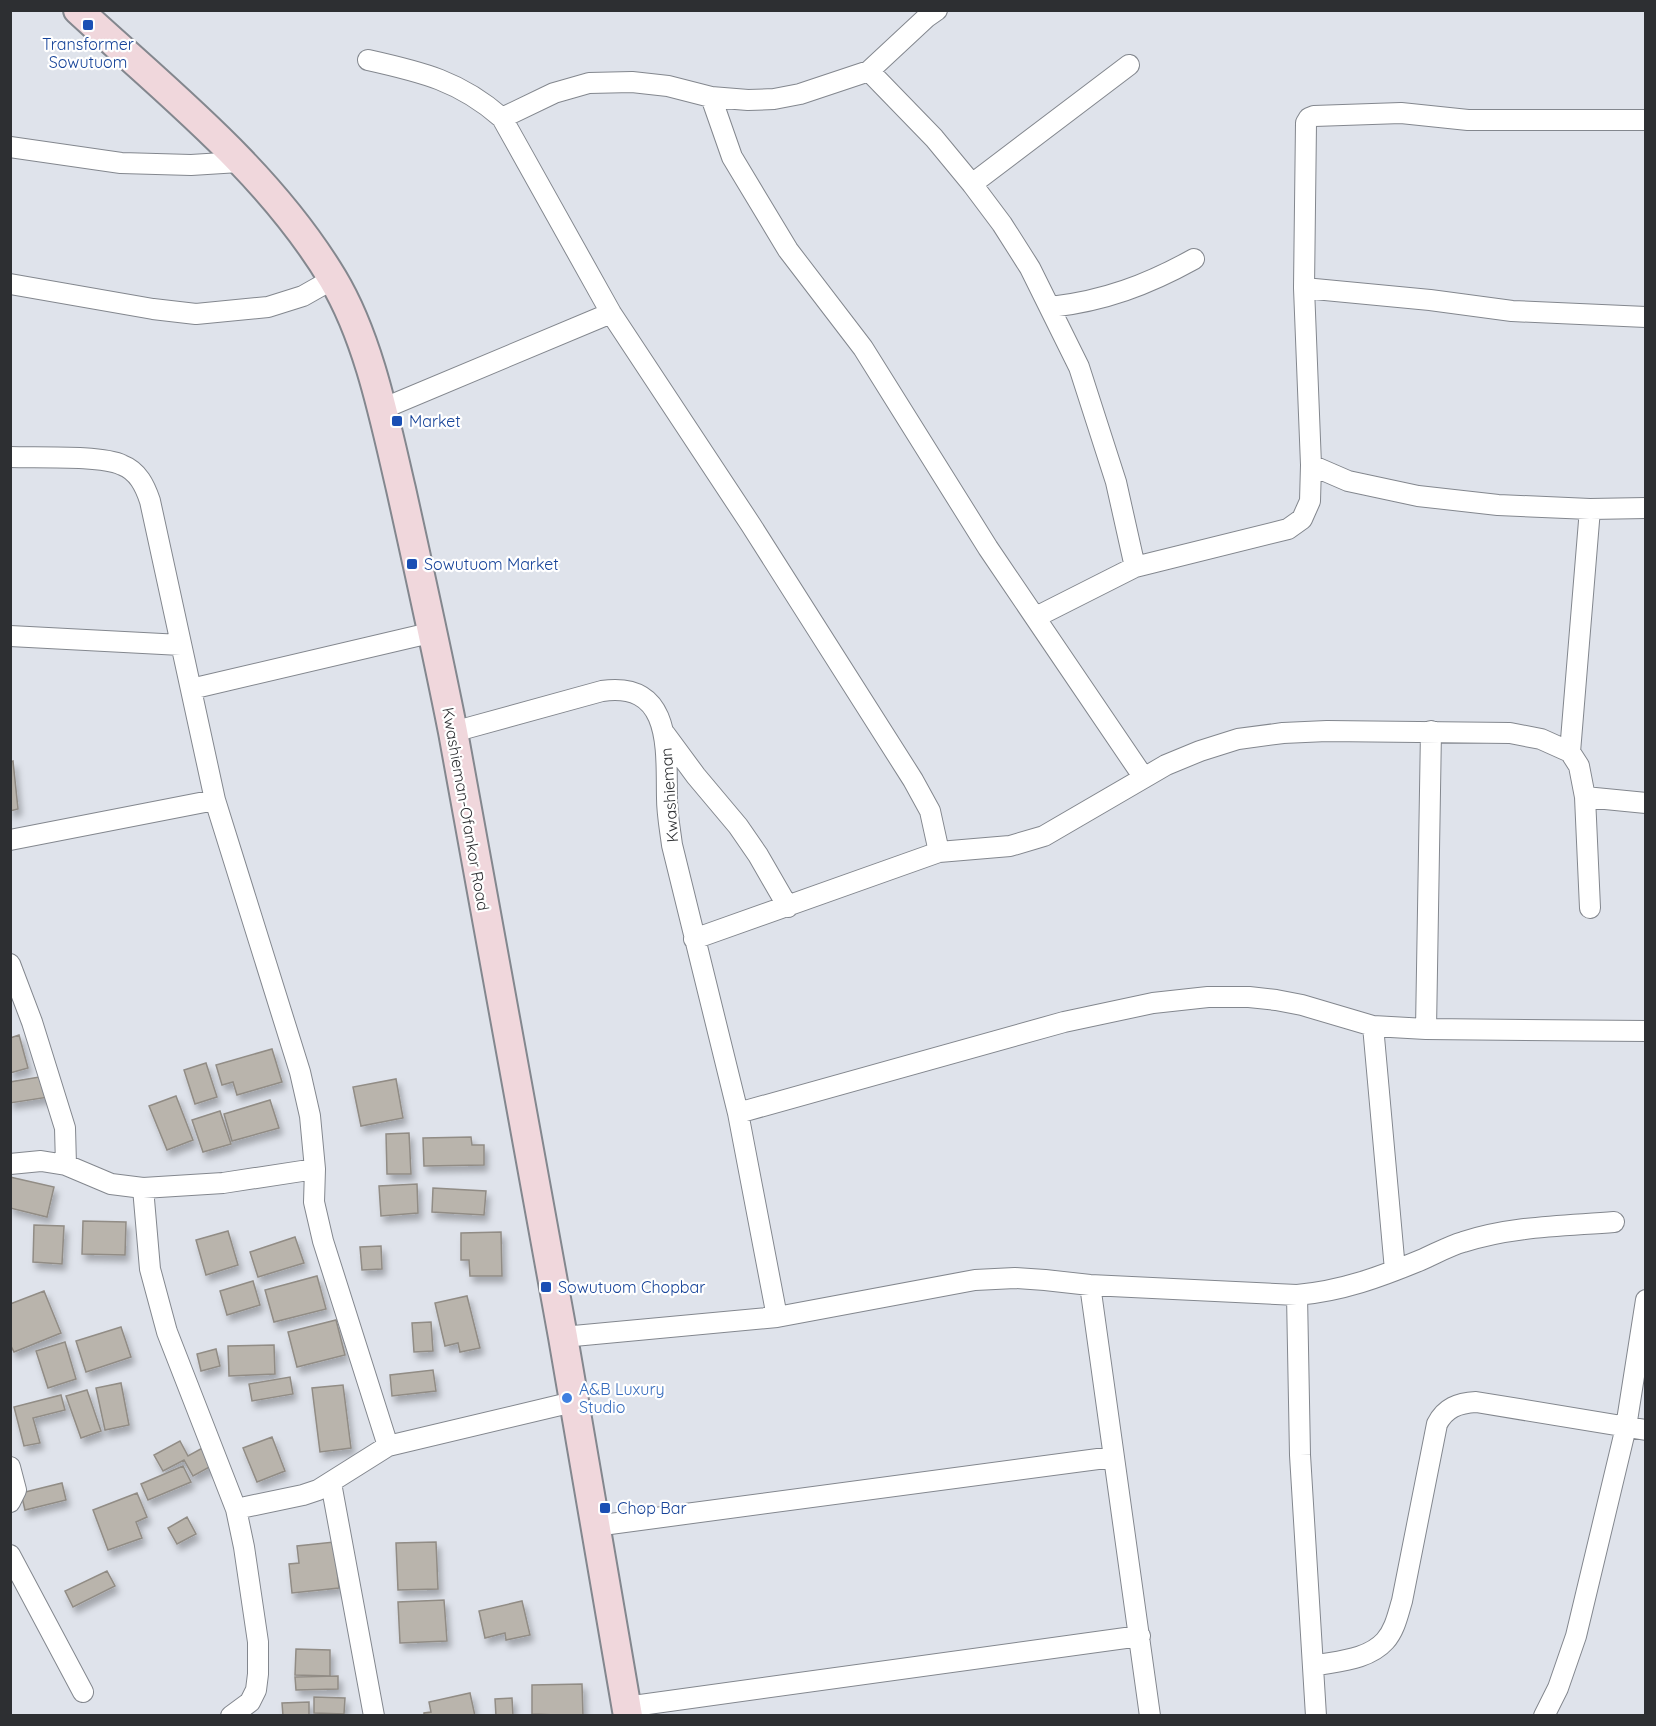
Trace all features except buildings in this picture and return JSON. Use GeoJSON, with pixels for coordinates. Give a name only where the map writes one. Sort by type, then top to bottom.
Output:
{"type":"FeatureCollection","features":[{"type":"Feature","properties":{"kind":"main road","name":"Kwashieman-Ofankor Road"},"geometry":{"type":"LineString","coordinates":[[78,10],[197,118],[279,206],[333,279],[348,308],[362,346],[382,409],[434,632],[563,1337],[627,1711]]}},
{"type":"Feature","properties":{"kind":"street"},"geometry":{"type":"LineString","coordinates":[[502,118],[554,93],[589,83],[632,82],[668,86],[711,97],[748,100],[774,99],[800,94],[869,71],[928,13]]}},
{"type":"Feature","properties":{"kind":"street"},"geometry":{"type":"LineString","coordinates":[[368,60],[433,76],[461,89],[502,118],[611,313],[752,525],[914,780],[930,811],[939,852]]}},
{"type":"Feature","properties":{"kind":"street"},"geometry":{"type":"LineString","coordinates":[[972,184],[1129,65]]}},
{"type":"Feature","properties":{"kind":"street"},"geometry":{"type":"LineString","coordinates":[[869,71],[934,138],[972,184],[1030,268],[1051,307],[1079,367],[1096,419],[1116,482],[1135,567]]}},
{"type":"Feature","properties":{"kind":"street"},"geometry":{"type":"LineString","coordinates":[[711,97],[732,157],[788,250],[863,348],[988,548],[1144,778]]}},
{"type":"Feature","properties":{"kind":"street"},"geometry":{"type":"LineString","coordinates":[[1036,617],[1135,567],[1288,529],[1296,524],[1306,512],[1310,501],[1311,465],[1304,288],[1306,123],[1309,118],[1401,113],[1468,120],[1646,120]]}},
{"type":"Feature","properties":{"kind":"street"},"geometry":{"type":"LineString","coordinates":[[10,147],[130,164],[191,165],[239,162]]}},
{"type":"Feature","properties":{"kind":"street"},"geometry":{"type":"LineString","coordinates":[[1051,307],[1078,304],[1134,288],[1194,259]]}},
{"type":"Feature","properties":{"kind":"street"},"geometry":{"type":"LineString","coordinates":[[10,284],[153,309],[196,314],[268,307],[303,296],[333,279]]}},
{"type":"Feature","properties":{"kind":"street"},"geometry":{"type":"LineString","coordinates":[[1304,288],[1430,300],[1512,311],[1646,317]]}},
{"type":"Feature","properties":{"kind":"street"},"geometry":{"type":"LineString","coordinates":[[382,409],[611,313]]}},
{"type":"Feature","properties":{"kind":"street"},"geometry":{"type":"LineString","coordinates":[[10,457],[100,460],[122,464],[144,485],[150,501],[215,800],[300,1072],[310,1116],[315,1169],[314,1202],[323,1241],[388,1446]]}},
{"type":"Feature","properties":{"kind":"street"},"geometry":{"type":"LineString","coordinates":[[1311,465],[1348,481],[1418,496],[1498,505],[1590,509],[1646,508]]}},
{"type":"Feature","properties":{"kind":"street"},"geometry":{"type":"LineString","coordinates":[[1570,752],[1590,509]]}},
{"type":"Feature","properties":{"kind":"street"},"geometry":{"type":"LineString","coordinates":[[191,689],[434,632]]}},
{"type":"Feature","properties":{"kind":"street"},"geometry":{"type":"LineString","coordinates":[[10,636],[181,645]]}},
{"type":"Feature","properties":{"kind":"street","name":"Kwashieman"},"geometry":{"type":"LineString","coordinates":[[453,732],[616,689],[643,698],[660,720],[665,734],[667,807],[672,845],[738,1113],[777,1317]]}},
{"type":"Feature","properties":{"kind":"street"},"geometry":{"type":"LineString","coordinates":[[694,939],[939,852],[1010,846],[1044,836],[1166,765],[1200,751],[1238,739],[1283,733],[1327,731],[1510,733],[1541,739],[1570,752],[1579,766],[1585,797],[1590,908]]}},
{"type":"Feature","properties":{"kind":"street"},"geometry":{"type":"LineString","coordinates":[[1426,1029],[1431,731]]}},
{"type":"Feature","properties":{"kind":"street"},"geometry":{"type":"LineString","coordinates":[[665,734],[696,776],[738,826],[788,907]]}},
{"type":"Feature","properties":{"kind":"street"},"geometry":{"type":"LineString","coordinates":[[1585,797],[1646,803]]}},
{"type":"Feature","properties":{"kind":"street"},"geometry":{"type":"LineString","coordinates":[[10,840],[215,800]]}},
{"type":"Feature","properties":{"kind":"street"},"geometry":{"type":"LineString","coordinates":[[10,964],[32,1022],[65,1128],[66,1165]]}},
{"type":"Feature","properties":{"kind":"street"},"geometry":{"type":"LineString","coordinates":[[738,1113],[1064,1022],[1153,1003],[1208,997],[1249,997],[1302,1005],[1373,1026],[1426,1029],[1646,1031]]}},
{"type":"Feature","properties":{"kind":"street"},"geometry":{"type":"LineString","coordinates":[[1373,1026],[1395,1270]]}},
{"type":"Feature","properties":{"kind":"street"},"geometry":{"type":"LineString","coordinates":[[10,1164],[41,1161],[66,1165],[111,1184],[143,1188],[223,1183],[315,1169]]}},
{"type":"Feature","properties":{"kind":"street"},"geometry":{"type":"LineString","coordinates":[[143,1188],[150,1269],[167,1332],[236,1509],[246,1557],[259,1659],[256,1690],[250,1702],[231,1716]]}},
{"type":"Feature","properties":{"kind":"street"},"geometry":{"type":"LineString","coordinates":[[563,1337],[777,1317],[975,1280],[1015,1278],[1090,1285],[1297,1295],[1323,1293],[1353,1286],[1463,1242],[1518,1229],[1614,1222]]}},
{"type":"Feature","properties":{"kind":"street"},"geometry":{"type":"LineString","coordinates":[[1090,1285],[1150,1716]]}},
{"type":"Feature","properties":{"kind":"street"},"geometry":{"type":"LineString","coordinates":[[1297,1295],[1298,1406],[1316,1716]]}},
{"type":"Feature","properties":{"kind":"street"},"geometry":{"type":"LineString","coordinates":[[1544,1716],[1558,1688],[1576,1636],[1636,1429],[1646,1300]]}},
{"type":"Feature","properties":{"kind":"street"},"geometry":{"type":"LineString","coordinates":[[236,1509],[303,1495],[331,1483],[388,1446],[573,1402]]}},
{"type":"Feature","properties":{"kind":"street"},"geometry":{"type":"LineString","coordinates":[[1314,1666],[1361,1656],[1375,1649],[1386,1640],[1395,1623],[1402,1601],[1437,1424],[1449,1408],[1462,1402],[1476,1402],[1636,1429]]}},
{"type":"Feature","properties":{"kind":"street"},"geometry":{"type":"LineString","coordinates":[[595,1526],[1113,1457]]}},
{"type":"Feature","properties":{"kind":"street"},"geometry":{"type":"LineString","coordinates":[[10,1467],[16,1490],[10,1502]]}},
{"type":"Feature","properties":{"kind":"street"},"geometry":{"type":"LineString","coordinates":[[331,1483],[374,1716]]}},
{"type":"Feature","properties":{"kind":"street"},"geometry":{"type":"LineString","coordinates":[[10,1555],[83,1692]]}},
{"type":"Feature","properties":{"kind":"street"},"geometry":{"type":"LineString","coordinates":[[627,1711],[1140,1636]]}},
{"type":"Feature","properties":{"kind":"place","name":"Transformer Sowutuom"},"geometry":{"type":"Point","coordinates":[88,25]}},
{"type":"Feature","properties":{"kind":"place","name":"Market"},"geometry":{"type":"Point","coordinates":[397,421]}},
{"type":"Feature","properties":{"kind":"place","name":"Sowutuom Market"},"geometry":{"type":"Point","coordinates":[412,564]}},
{"type":"Feature","properties":{"kind":"place","name":"Sowutuom Chopbar"},"geometry":{"type":"Point","coordinates":[546,1287]}},
{"type":"Feature","properties":{"kind":"place","name":"A&B Luxury Studio"},"geometry":{"type":"Point","coordinates":[567,1398]}},
{"type":"Feature","properties":{"kind":"place","name":"Chop Bar"},"geometry":{"type":"Point","coordinates":[605,1508]}}]}
